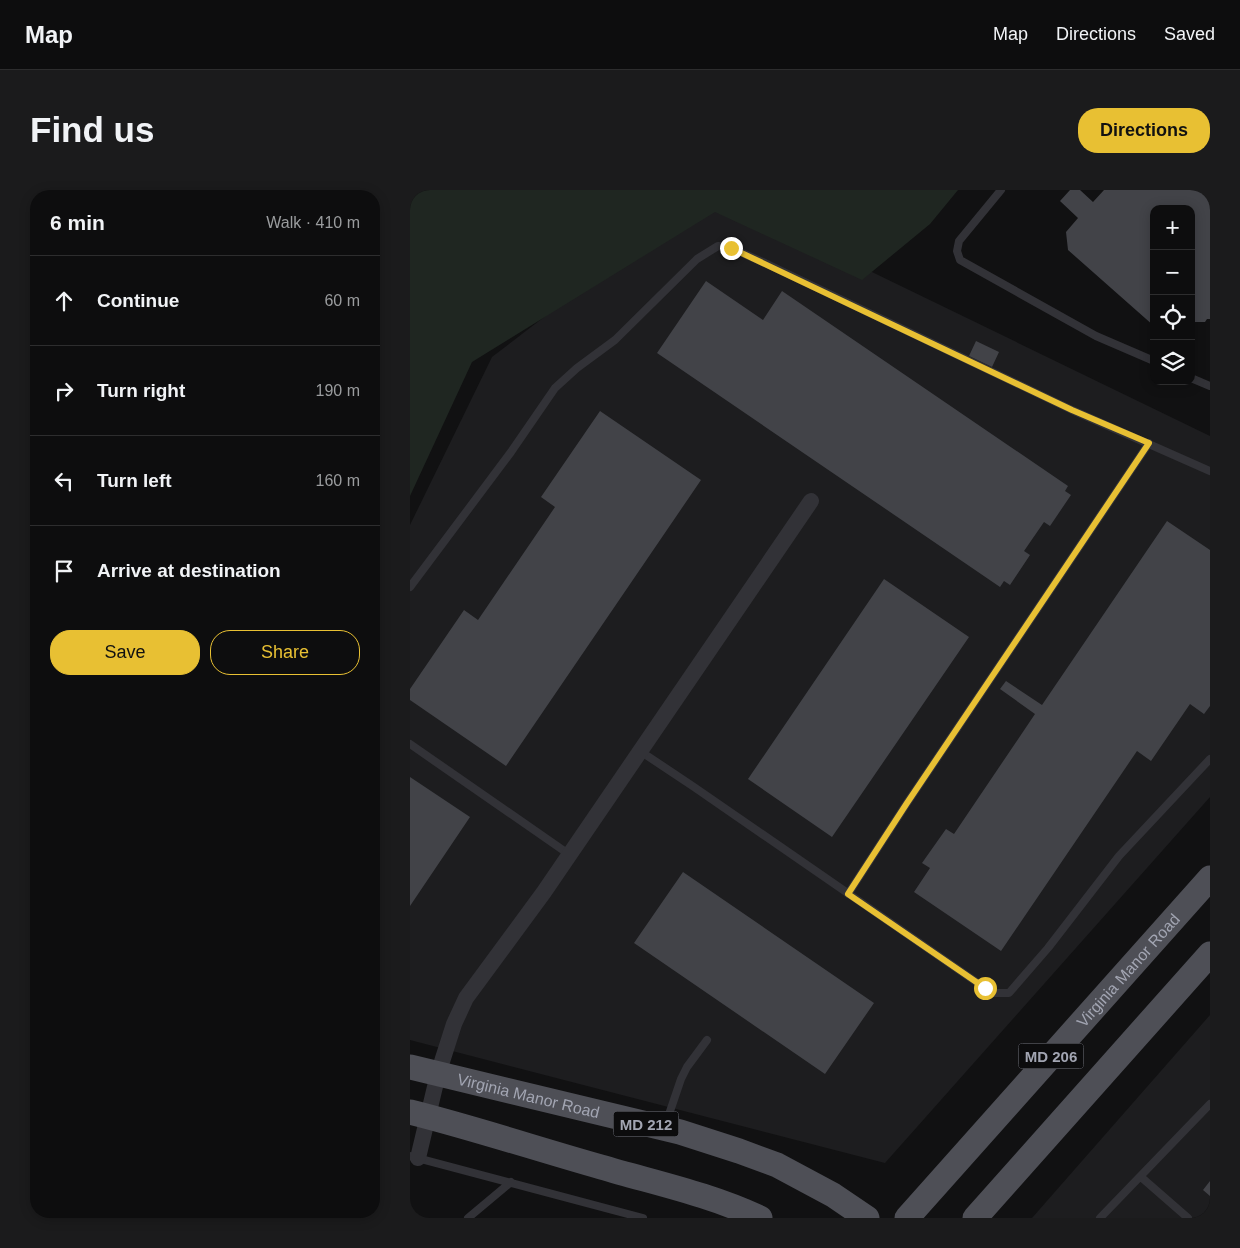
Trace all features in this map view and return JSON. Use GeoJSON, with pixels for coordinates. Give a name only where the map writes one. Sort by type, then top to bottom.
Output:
{"type":"FeatureCollection","features":[{"type":"Feature","properties":{"kind":"main road","name":"Virginia Manor Road"},"geometry":{"type":"LineString","coordinates":[[908,1218],[1210,878]]}},
{"type":"Feature","properties":{"kind":"main road","name":"MD 206"},"geometry":{"type":"LineString","coordinates":[[975,1218],[1210,954]]}},
{"type":"Feature","properties":{"kind":"main road","name":"Virginia Manor Road"},"geometry":{"type":"LineString","coordinates":[[410,1067],[664,1128],[722,1146],[777,1165],[833,1195],[867,1218]]}},
{"type":"Feature","properties":{"kind":"main road"},"geometry":{"type":"LineString","coordinates":[[419,1114],[603,1168],[683,1189],[741,1209],[760,1218]]}},
{"type":"Feature","properties":{"kind":"street"},"geometry":{"type":"LineString","coordinates":[[414,1157],[419,1114],[438,1074],[454,1024],[466,998],[570,855],[811,501]]}},
{"type":"Feature","properties":{"kind":"lane"},"geometry":{"type":"LineString","coordinates":[[1001,190],[959,241],[957,250],[960,260],[1096,336],[1150,359]]}},
{"type":"Feature","properties":{"kind":"lane"},"geometry":{"type":"LineString","coordinates":[[410,587],[511,452],[555,388],[577,368],[615,340],[697,259],[718,246],[731,248],[764,263],[1072,410],[1210,471]]}},
{"type":"Feature","properties":{"kind":"lane"},"geometry":{"type":"LineString","coordinates":[[1195,380],[1210,386]]}},
{"type":"Feature","properties":{"kind":"lane"},"geometry":{"type":"LineString","coordinates":[[848,894],[1149,443]]}},
{"type":"Feature","properties":{"kind":"lane"},"geometry":{"type":"LineString","coordinates":[[410,744],[570,855]]}},
{"type":"Feature","properties":{"kind":"lane"},"geometry":{"type":"LineString","coordinates":[[640,751],[994,993],[1009,993],[1048,948],[1119,856],[1210,759]]}},
{"type":"Feature","properties":{"kind":"lane"},"geometry":{"type":"LineString","coordinates":[[664,1128],[681,1079],[687,1067],[707,1040]]}},
{"type":"Feature","properties":{"kind":"lane"},"geometry":{"type":"LineString","coordinates":[[1100,1218],[1210,1104]]}},
{"type":"Feature","properties":{"kind":"lane"},"geometry":{"type":"LineString","coordinates":[[414,1157],[643,1218]]}},
{"type":"Feature","properties":{"kind":"lane"},"geometry":{"type":"LineString","coordinates":[[1140,1176],[1188,1218]]}},
{"type":"Feature","properties":{"kind":"lane"},"geometry":{"type":"LineString","coordinates":[[468,1218],[511,1182]]}},
{"type":"Feature","properties":{"kind":"shaded area"},"geometry":{"type":"Polygon","coordinates":[[[410,190],[958,190],[930,224],[862,280],[715,212],[472,362],[410,496],[410,190]]]}},
{"type":"Feature","properties":{"kind":"shaded area"},"geometry":{"type":"Polygon","coordinates":[[[707,192],[1210,436],[1210,797],[885,1163],[410,1040],[410,525],[492,357],[707,192]]]}},
{"type":"Feature","properties":{"kind":"shaded area"},"geometry":{"type":"Polygon","coordinates":[[[1210,1015],[1210,1218],[1032,1218],[1210,1015]]]}},
{"type":"Feature","properties":{"kind":"building"},"geometry":{"type":"Polygon","coordinates":[[[1070,190],[1080,190],[1093,202],[1104,190],[1210,190],[1210,319],[1207,319],[1205,322],[1195,322],[1195,205],[1150,205],[1150,322],[1068,250],[1066,232],[1078,218],[1060,201],[1070,190]]]}},
{"type":"Feature","properties":{"kind":"building"},"geometry":{"type":"Polygon","coordinates":[[[706,281],[763,320],[782,291],[1068,486],[1065,491],[1071,495],[1050,526],[1044,522],[1024,551],[1030,555],[1010,585],[1004,581],[1000,587],[657,353],[706,281]]]}},
{"type":"Feature","properties":{"kind":"building"},"geometry":{"type":"Polygon","coordinates":[[[976,341],[999,352],[992,367],[969,356],[976,341]]]}},
{"type":"Feature","properties":{"kind":"building"},"geometry":{"type":"Polygon","coordinates":[[[600,411],[701,480],[506,766],[410,700],[410,689],[464,610],[478,620],[555,507],[541,497],[600,411]]]}},
{"type":"Feature","properties":{"kind":"building"},"geometry":{"type":"Polygon","coordinates":[[[1167,521],[1210,550],[1210,706],[1204,714],[1190,704],[1151,761],[1137,751],[1001,951],[914,892],[930,868],[922,863],[946,829],[954,834],[1035,714],[1000,689],[1006,681],[1042,705],[1167,521]]]}},
{"type":"Feature","properties":{"kind":"building"},"geometry":{"type":"Polygon","coordinates":[[[884,579],[969,637],[832,837],[748,779],[884,579]]]}},
{"type":"Feature","properties":{"kind":"building"},"geometry":{"type":"Polygon","coordinates":[[[410,777],[470,817],[410,906],[410,777]]]}},
{"type":"Feature","properties":{"kind":"building"},"geometry":{"type":"Polygon","coordinates":[[[683,872],[874,1003],[825,1074],[634,943],[683,872]]]}},
{"type":"Feature","properties":{"kind":"building"},"geometry":{"type":"Polygon","coordinates":[[[1210,1181],[1210,1196],[1203,1190],[1210,1181]]]}},
{"type":"Feature","properties":{"kind":"route"},"geometry":{"type":"LineString","coordinates":[[731,248],[1072,410],[1149,443],[848,894],[985,988]]}}]}
